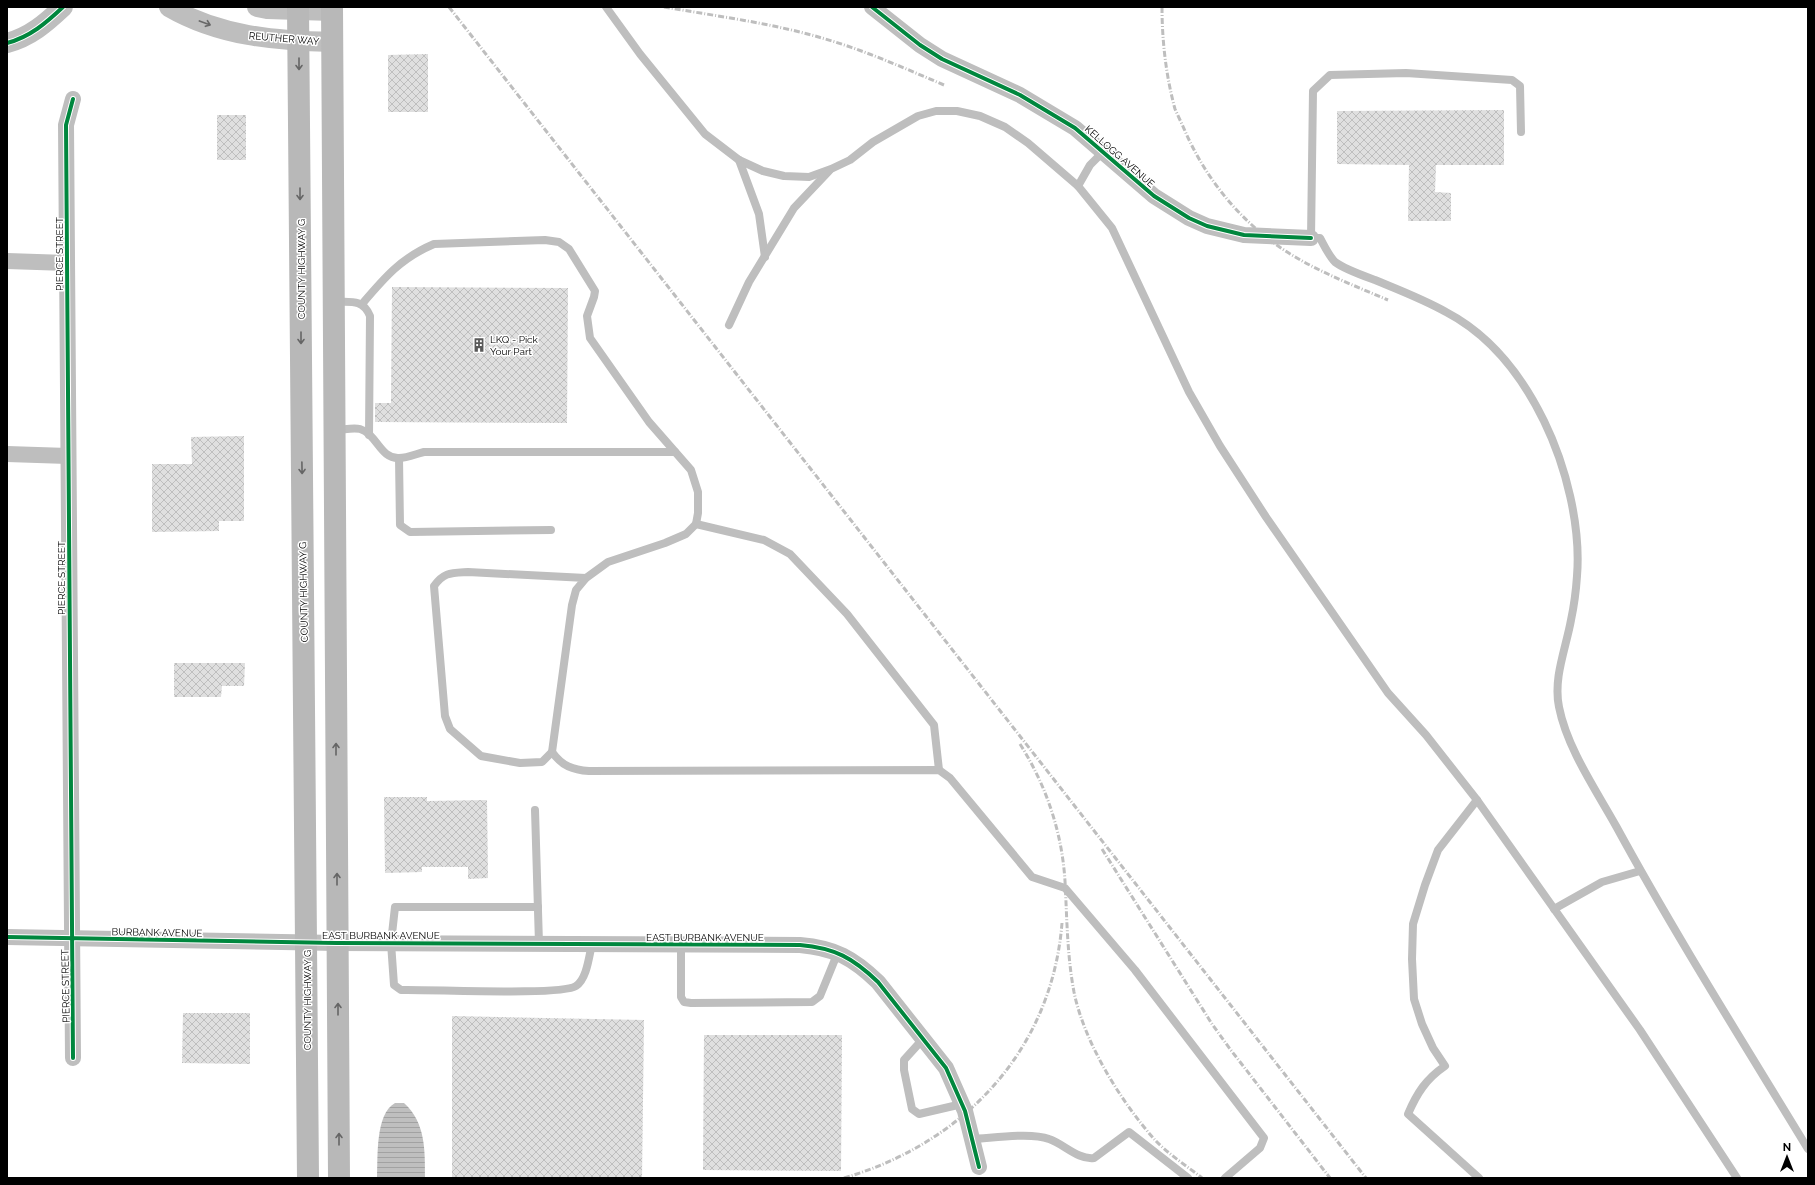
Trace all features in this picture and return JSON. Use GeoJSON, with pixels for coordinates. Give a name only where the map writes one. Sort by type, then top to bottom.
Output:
{"type":"FeatureCollection","features":[{"type":"Feature","properties":{"kind":"main road","name":"COUNTY HIGHWAY G"},"geometry":{"type":"LineString","coordinates":[[298,9],[308,1178]]}},
{"type":"Feature","properties":{"kind":"main road"},"geometry":{"type":"LineString","coordinates":[[332,9],[339,1178]]}},
{"type":"Feature","properties":{"kind":"main road"},"geometry":{"type":"LineString","coordinates":[[302,431],[334,430]]}},
{"type":"Feature","properties":{"kind":"street"},"geometry":{"type":"LineString","coordinates":[[7,43],[28,36],[40,28],[63,7]]}},
{"type":"Feature","properties":{"kind":"street","name":"REUTHER WAY"},"geometry":{"type":"LineString","coordinates":[[169,7],[185,16],[218,29],[254,37],[332,42]]}},
{"type":"Feature","properties":{"kind":"street"},"geometry":{"type":"LineString","coordinates":[[257,7],[267,9],[332,9]]}},
{"type":"Feature","properties":{"kind":"street","name":"KELLOGG AVENUE"},"geometry":{"type":"LineString","coordinates":[[872,7],[920,45],[942,59],[1020,96],[1075,128],[1154,196],[1171,208],[1207,226],[1244,235],[1311,238]]}},
{"type":"Feature","properties":{"kind":"street","name":"PIERCE STREET"},"geometry":{"type":"LineString","coordinates":[[73,99],[66,125],[73,1058]]}},
{"type":"Feature","properties":{"kind":"street"},"geometry":{"type":"LineString","coordinates":[[7,262],[67,262]]}},
{"type":"Feature","properties":{"kind":"street"},"geometry":{"type":"LineString","coordinates":[[7,454],[68,456]]}},
{"type":"Feature","properties":{"kind":"street","name":"BURBANK AVENUE"},"geometry":{"type":"LineString","coordinates":[[7,937],[306,942]]}},
{"type":"Feature","properties":{"kind":"street","name":"EAST BURBANK AVENUE"},"geometry":{"type":"LineString","coordinates":[[306,942],[800,945],[819,947],[838,952],[849,958],[878,982],[946,1068],[962,1104],[978,1167]]}},
{"type":"Feature","properties":{"kind":"lane"},"geometry":{"type":"LineString","coordinates":[[606,7],[640,54],[705,134],[739,160],[763,171],[784,176],[809,176],[831,169],[850,160],[873,142],[918,116],[936,111],[957,111],[980,116],[1005,127],[1028,143],[1078,186],[1112,228],[1189,392],[1220,446],[1266,517],[1388,692],[1426,735],[1477,800],[1640,1030],[1737,1178]]}},
{"type":"Feature","properties":{"kind":"lane"},"geometry":{"type":"LineString","coordinates":[[1521,132],[1520,86],[1512,80],[1406,73],[1330,75],[1313,90],[1311,238],[1320,238],[1334,261],[1358,274],[1447,312],[1487,340],[1511,367],[1544,420],[1557,452],[1566,481],[1572,510],[1576,545],[1577,575],[1571,621],[1558,676],[1558,704],[1564,726],[1575,751],[1640,871],[1808,1150]]}},
{"type":"Feature","properties":{"kind":"lane"},"geometry":{"type":"LineString","coordinates":[[1078,186],[1090,165],[1103,152]]}},
{"type":"Feature","properties":{"kind":"lane"},"geometry":{"type":"LineString","coordinates":[[739,160],[758,214],[765,257]]}},
{"type":"Feature","properties":{"kind":"lane"},"geometry":{"type":"LineString","coordinates":[[729,325],[750,282],[794,208],[831,169]]}},
{"type":"Feature","properties":{"kind":"lane"},"geometry":{"type":"LineString","coordinates":[[362,304],[385,277],[403,261],[419,250],[434,244],[545,240],[559,242],[569,248],[595,290],[587,316],[590,338],[649,422],[691,470],[698,492],[698,513],[696,524],[686,534],[665,543],[608,562],[586,578],[576,590],[572,605],[552,752],[542,762],[520,763],[481,756],[450,729],[446,716],[434,586],[440,578],[449,573],[468,572],[586,578]]}},
{"type":"Feature","properties":{"kind":"lane"},"geometry":{"type":"LineString","coordinates":[[334,302],[356,302],[362,304],[367,308],[370,316],[370,435]]}},
{"type":"Feature","properties":{"kind":"lane"},"geometry":{"type":"LineString","coordinates":[[334,430],[360,429],[370,435],[383,451],[393,457],[399,458],[424,452],[675,452]]}},
{"type":"Feature","properties":{"kind":"lane"},"geometry":{"type":"LineString","coordinates":[[399,458],[400,525],[410,532],[551,530]]}},
{"type":"Feature","properties":{"kind":"lane"},"geometry":{"type":"LineString","coordinates":[[696,524],[764,540],[790,554],[847,614],[934,725],[939,770]]}},
{"type":"Feature","properties":{"kind":"lane"},"geometry":{"type":"LineString","coordinates":[[552,752],[557,760],[566,766],[576,770],[590,771],[939,770],[950,778],[1032,877],[1065,888],[1135,970],[1264,1138],[1260,1148],[1226,1178]]}},
{"type":"Feature","properties":{"kind":"lane"},"geometry":{"type":"LineString","coordinates":[[1477,800],[1438,850],[1413,924],[1412,959],[1414,999],[1422,1024],[1433,1048],[1445,1066],[1424,1083],[1408,1114],[1479,1178]]}},
{"type":"Feature","properties":{"kind":"lane"},"geometry":{"type":"LineString","coordinates":[[535,810],[539,944]]}},
{"type":"Feature","properties":{"kind":"lane"},"geometry":{"type":"LineString","coordinates":[[1554,909],[1602,882],[1640,871]]}},
{"type":"Feature","properties":{"kind":"lane"},"geometry":{"type":"LineString","coordinates":[[538,907],[395,907],[391,943],[394,985],[401,990],[561,990],[576,986],[582,979],[592,944]]}},
{"type":"Feature","properties":{"kind":"lane"},"geometry":{"type":"LineString","coordinates":[[681,945],[681,997],[684,1002],[691,1003],[812,1002],[820,996],[838,952]]}},
{"type":"Feature","properties":{"kind":"lane"},"geometry":{"type":"LineString","coordinates":[[923,1039],[904,1060],[904,1070],[912,1110],[918,1114],[962,1104]]}},
{"type":"Feature","properties":{"kind":"lane"},"geometry":{"type":"LineString","coordinates":[[972,1139],[1037,1136],[1049,1139],[1065,1146],[1081,1157],[1089,1159],[1094,1158],[1129,1132],[1188,1178]]}},
{"type":"Feature","properties":{"kind":"shaded area"},"geometry":{"type":"Polygon","coordinates":[[[395,1103],[404,1103],[417,1119],[423,1138],[425,1178],[377,1178],[378,1148],[381,1126],[384,1117],[395,1103]]]}},
{"type":"Feature","properties":{"kind":"building"},"geometry":{"type":"Polygon","coordinates":[[[428,54],[428,112],[388,112],[388,55],[428,54]]]}},
{"type":"Feature","properties":{"kind":"building"},"geometry":{"type":"Polygon","coordinates":[[[1504,110],[1504,165],[1436,165],[1435,192],[1451,193],[1451,221],[1408,221],[1409,165],[1337,164],[1337,111],[1504,110]]]}},
{"type":"Feature","properties":{"kind":"building"},"geometry":{"type":"Polygon","coordinates":[[[217,115],[246,115],[246,160],[217,160],[217,115]]]}},
{"type":"Feature","properties":{"kind":"building","name":"LKQ - Pick Your Part"},"geometry":{"type":"Polygon","coordinates":[[[392,287],[568,288],[567,423],[375,422],[375,403],[391,403],[392,287]]]}},
{"type":"Feature","properties":{"kind":"building"},"geometry":{"type":"Polygon","coordinates":[[[244,436],[244,521],[219,521],[219,531],[152,532],[152,464],[192,464],[191,437],[244,436]]]}},
{"type":"Feature","properties":{"kind":"building"},"geometry":{"type":"Polygon","coordinates":[[[174,663],[245,663],[244,686],[222,686],[221,697],[174,697],[174,663]]]}},
{"type":"Feature","properties":{"kind":"building"},"geometry":{"type":"Polygon","coordinates":[[[384,797],[427,797],[427,801],[487,800],[488,878],[468,879],[468,867],[422,867],[422,872],[385,873],[384,797]]]}},
{"type":"Feature","properties":{"kind":"building"},"geometry":{"type":"Polygon","coordinates":[[[183,1013],[250,1013],[250,1064],[182,1063],[183,1013]]]}},
{"type":"Feature","properties":{"kind":"building"},"geometry":{"type":"Polygon","coordinates":[[[452,1016],[644,1020],[642,1178],[452,1178],[452,1016]]]}},
{"type":"Feature","properties":{"kind":"building"},"geometry":{"type":"Polygon","coordinates":[[[704,1035],[842,1035],[841,1171],[703,1170],[704,1035]]]}},
{"type":"Feature","properties":{"kind":"railway"},"geometry":{"type":"LineString","coordinates":[[449,7],[1366,1178]]}},
{"type":"Feature","properties":{"kind":"railway"},"geometry":{"type":"LineString","coordinates":[[664,7],[763,24],[822,38],[869,54],[944,85]]}},
{"type":"Feature","properties":{"kind":"railway"},"geometry":{"type":"LineString","coordinates":[[1162,7],[1165,58],[1175,109],[1193,149],[1203,166],[1226,198],[1268,239],[1296,258],[1388,300]]}},
{"type":"Feature","properties":{"kind":"railway"},"geometry":{"type":"LineString","coordinates":[[1020,744],[1045,792],[1056,827],[1065,881],[1069,950],[1074,992],[1086,1031],[1095,1051],[1117,1090],[1142,1125],[1166,1150],[1202,1178]]}},
{"type":"Feature","properties":{"kind":"railway"},"geometry":{"type":"LineString","coordinates":[[1102,849],[1212,1024],[1330,1178]]}},
{"type":"Feature","properties":{"kind":"railway"},"geometry":{"type":"LineString","coordinates":[[844,1178],[887,1162],[927,1141],[963,1115],[994,1085],[1020,1050],[1041,1012],[1055,969],[1062,923]]}},
{"type":"Feature","properties":{"kind":"cycle path"},"geometry":{"type":"LineString","coordinates":[[7,43],[30,33],[44,24],[63,7]]}},
{"type":"Feature","properties":{"kind":"cycle path"},"geometry":{"type":"LineString","coordinates":[[872,7],[920,45],[942,59],[1020,95],[1075,128],[1154,196],[1189,218],[1207,226],[1244,235],[1311,238]]}},
{"type":"Feature","properties":{"kind":"cycle path"},"geometry":{"type":"LineString","coordinates":[[73,99],[66,125],[73,1058]]}},
{"type":"Feature","properties":{"kind":"cycle path"},"geometry":{"type":"LineString","coordinates":[[7,937],[337,943],[812,946],[843,956],[852,961],[878,982],[946,1068],[965,1111],[979,1167]]}},
{"type":"Feature","properties":{"kind":"place","name":"LKQ - Pick Your Part"},"geometry":{"type":"Point","coordinates":[479,345]}}]}
